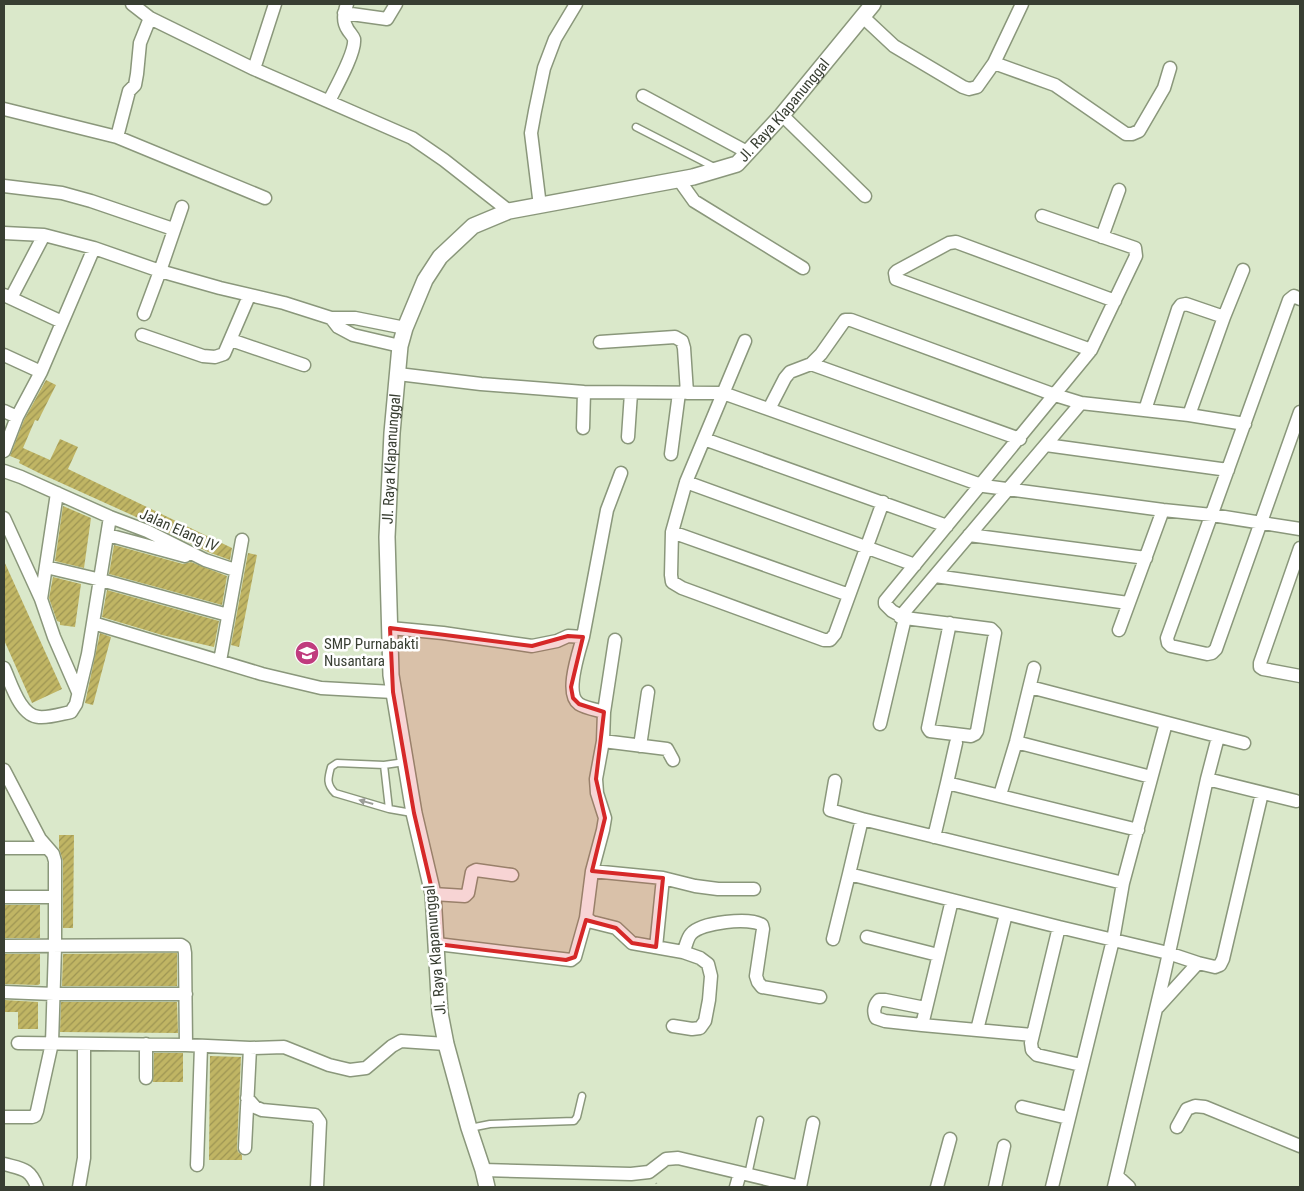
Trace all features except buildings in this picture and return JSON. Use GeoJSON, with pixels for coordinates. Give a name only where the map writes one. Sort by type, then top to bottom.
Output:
{"type":"FeatureCollection","features":[{"type":"Feature","properties":{"kind":"street"},"geometry":{"type":"LineString","coordinates":[[132,4],[150,18],[254,69],[412,138],[444,160],[509,211]]}},
{"type":"Feature","properties":{"kind":"street"},"geometry":{"type":"LineString","coordinates":[[254,69],[275,4]]}},
{"type":"Feature","properties":{"kind":"street"},"geometry":{"type":"LineString","coordinates":[[329,101],[345,70],[354,44],[354,38],[345,25],[346,8],[386,18],[396,4]]}},
{"type":"Feature","properties":{"kind":"street"},"geometry":{"type":"LineString","coordinates":[[540,206],[531,133],[544,68],[555,39],[576,4]]}},
{"type":"Feature","properties":{"kind":"street","name":"Jl. Raya Klapanunggal"},"geometry":{"type":"LineString","coordinates":[[487,1187],[446,1044],[440,1014],[433,894],[414,813],[393,692],[388,537],[392,433],[400,346],[405,328],[426,280],[440,257],[473,226],[509,211],[679,180],[737,164],[782,115],[873,4]]}},
{"type":"Feature","properties":{"kind":"street"},"geometry":{"type":"LineString","coordinates":[[863,17],[894,46],[969,89],[977,87],[994,63],[1022,4]]}},
{"type":"Feature","properties":{"kind":"street"},"geometry":{"type":"LineString","coordinates":[[117,137],[129,91],[135,85],[140,43],[150,18]]}},
{"type":"Feature","properties":{"kind":"street"},"geometry":{"type":"LineString","coordinates":[[994,63],[1055,85],[1126,134],[1139,131],[1164,88],[1170,68]]}},
{"type":"Feature","properties":{"kind":"street"},"geometry":{"type":"LineString","coordinates":[[643,96],[749,153]]}},
{"type":"Feature","properties":{"kind":"street"},"geometry":{"type":"LineString","coordinates":[[4,109],[117,137],[265,198]]}},
{"type":"Feature","properties":{"kind":"street"},"geometry":{"type":"LineString","coordinates":[[782,115],[865,196]]}},
{"type":"Feature","properties":{"kind":"street"},"geometry":{"type":"LineString","coordinates":[[679,180],[694,202],[803,268]]}},
{"type":"Feature","properties":{"kind":"street"},"geometry":{"type":"LineString","coordinates":[[4,186],[62,193],[173,229]]}},
{"type":"Feature","properties":{"kind":"street"},"geometry":{"type":"LineString","coordinates":[[1102,236],[1119,190]]}},
{"type":"Feature","properties":{"kind":"street"},"geometry":{"type":"LineString","coordinates":[[144,314],[182,207]]}},
{"type":"Feature","properties":{"kind":"street"},"geometry":{"type":"LineString","coordinates":[[950,623],[928,728],[930,731],[971,736],[976,731],[996,635],[994,631],[950,623],[902,618],[885,604],[885,601],[1020,439],[1091,350],[1137,252],[1135,248],[1042,216]]}},
{"type":"Feature","properties":{"kind":"street"},"geometry":{"type":"LineString","coordinates":[[4,234],[44,235],[94,248],[160,271],[249,296],[284,303],[331,318],[355,318],[405,328]]}},
{"type":"Feature","properties":{"kind":"street"},"geometry":{"type":"LineString","coordinates":[[44,235],[8,296],[62,322]]}},
{"type":"Feature","properties":{"kind":"street"},"geometry":{"type":"LineString","coordinates":[[1091,350],[896,279],[895,273],[949,243],[956,242],[1115,302]]}},
{"type":"Feature","properties":{"kind":"street"},"geometry":{"type":"LineString","coordinates":[[4,451],[18,417],[41,372],[94,248]]}},
{"type":"Feature","properties":{"kind":"street"},"geometry":{"type":"LineString","coordinates":[[1189,415],[1243,270]]}},
{"type":"Feature","properties":{"kind":"street"},"geometry":{"type":"LineString","coordinates":[[142,335],[203,356],[215,357],[224,354],[249,296]]}},
{"type":"Feature","properties":{"kind":"street"},"geometry":{"type":"LineString","coordinates":[[1300,299],[1294,296],[1289,300],[1167,638],[1171,646],[1207,654],[1212,653],[1216,649],[1300,412]]}},
{"type":"Feature","properties":{"kind":"street"},"geometry":{"type":"LineString","coordinates":[[1145,410],[1178,309],[1186,304],[1224,317]]}},
{"type":"Feature","properties":{"kind":"street"},"geometry":{"type":"LineString","coordinates":[[331,318],[338,327],[353,335],[400,346]]}},
{"type":"Feature","properties":{"kind":"street"},"geometry":{"type":"LineString","coordinates":[[769,409],[790,372],[811,364],[821,354],[845,320],[851,320],[1081,403],[1189,415],[1245,424]]}},
{"type":"Feature","properties":{"kind":"street"},"geometry":{"type":"LineString","coordinates":[[600,342],[675,337],[682,341],[684,348],[683,393],[671,454]]}},
{"type":"Feature","properties":{"kind":"street"},"geometry":{"type":"LineString","coordinates":[[231,340],[304,365]]}},
{"type":"Feature","properties":{"kind":"street"},"geometry":{"type":"LineString","coordinates":[[745,341],[686,482],[672,532],[672,582],[682,588],[824,640],[830,640],[835,634],[883,502]]}},
{"type":"Feature","properties":{"kind":"street"},"geometry":{"type":"LineString","coordinates":[[4,355],[41,372]]}},
{"type":"Feature","properties":{"kind":"street"},"geometry":{"type":"LineString","coordinates":[[811,364],[1020,439]]}},
{"type":"Feature","properties":{"kind":"street"},"geometry":{"type":"LineString","coordinates":[[398,374],[481,384],[584,392],[723,393],[982,485],[1212,515],[1300,529]]}},
{"type":"Feature","properties":{"kind":"street"},"geometry":{"type":"LineString","coordinates":[[582,428],[584,392]]}},
{"type":"Feature","properties":{"kind":"street"},"geometry":{"type":"LineString","coordinates":[[628,437],[631,393]]}},
{"type":"Feature","properties":{"kind":"street"},"geometry":{"type":"LineString","coordinates":[[880,724],[902,618],[1004,489],[1046,445],[1081,403]]}},
{"type":"Feature","properties":{"kind":"street"},"geometry":{"type":"LineString","coordinates":[[4,411],[18,417]]}},
{"type":"Feature","properties":{"kind":"street"},"geometry":{"type":"LineString","coordinates":[[704,439],[947,526]]}},
{"type":"Feature","properties":{"kind":"street"},"geometry":{"type":"LineString","coordinates":[[1046,445],[1228,470]]}},
{"type":"Feature","properties":{"kind":"street","name":"Jalan Elang IV"},"geometry":{"type":"LineString","coordinates":[[4,471],[147,532],[205,560],[235,570]]}},
{"type":"Feature","properties":{"kind":"street"},"geometry":{"type":"LineString","coordinates":[[604,712],[579,704],[573,698],[571,687],[583,637],[607,510],[621,473]]}},
{"type":"Feature","properties":{"kind":"street"},"geometry":{"type":"LineString","coordinates":[[686,482],[915,565]]}},
{"type":"Feature","properties":{"kind":"street"},"geometry":{"type":"LineString","coordinates":[[40,598],[57,493]]}},
{"type":"Feature","properties":{"kind":"street"},"geometry":{"type":"LineString","coordinates":[[1119,630],[1163,510]]}},
{"type":"Feature","properties":{"kind":"street"},"geometry":{"type":"LineString","coordinates":[[4,668],[22,707],[28,714],[39,717],[71,712],[76,704],[93,623],[110,517]]}},
{"type":"Feature","properties":{"kind":"street"},"geometry":{"type":"LineString","coordinates":[[4,518],[40,598],[54,637],[78,692]]}},
{"type":"Feature","properties":{"kind":"street"},"geometry":{"type":"LineString","coordinates":[[672,532],[849,595]]}},
{"type":"Feature","properties":{"kind":"street"},"geometry":{"type":"LineString","coordinates":[[108,535],[178,555],[205,560]]}},
{"type":"Feature","properties":{"kind":"street"},"geometry":{"type":"LineString","coordinates":[[969,535],[1146,558]]}},
{"type":"Feature","properties":{"kind":"street"},"geometry":{"type":"LineString","coordinates":[[220,661],[235,570],[242,540]]}},
{"type":"Feature","properties":{"kind":"street"},"geometry":{"type":"LineString","coordinates":[[1300,548],[1260,663],[1260,667],[1263,669],[1300,676]]}},
{"type":"Feature","properties":{"kind":"street"},"geometry":{"type":"LineString","coordinates":[[46,567],[101,580],[228,616]]}},
{"type":"Feature","properties":{"kind":"street"},"geometry":{"type":"LineString","coordinates":[[935,576],[1128,603]]}},
{"type":"Feature","properties":{"kind":"street"},"geometry":{"type":"LineString","coordinates":[[93,623],[262,674],[321,688],[393,692]]}},
{"type":"Feature","properties":{"kind":"street"},"geometry":{"type":"LineString","coordinates":[[390,628],[443,633],[532,646],[557,641],[568,636],[583,637]]}},
{"type":"Feature","properties":{"kind":"street"},"geometry":{"type":"LineString","coordinates":[[437,944],[571,960],[575,957],[586,918],[592,871],[603,830],[604,818],[596,780],[603,740],[604,712],[615,640]]}},
{"type":"Feature","properties":{"kind":"street"},"geometry":{"type":"LineString","coordinates":[[1000,795],[1016,742],[1034,668]]}},
{"type":"Feature","properties":{"kind":"street"},"geometry":{"type":"LineString","coordinates":[[1030,687],[1244,743]]}},
{"type":"Feature","properties":{"kind":"street"},"geometry":{"type":"LineString","coordinates":[[640,746],[648,692]]}},
{"type":"Feature","properties":{"kind":"street"},"geometry":{"type":"LineString","coordinates":[[1052,1187],[1113,940],[1123,883],[1166,724]]}},
{"type":"Feature","properties":{"kind":"street"},"geometry":{"type":"LineString","coordinates":[[1129,1187],[1115,1182],[1218,737]]}},
{"type":"Feature","properties":{"kind":"street"},"geometry":{"type":"LineString","coordinates":[[603,740],[667,750],[673,760]]}},
{"type":"Feature","properties":{"kind":"street"},"geometry":{"type":"LineString","coordinates":[[1016,742],[1152,777]]}},
{"type":"Feature","properties":{"kind":"street"},"geometry":{"type":"LineString","coordinates":[[934,837],[956,743]]}},
{"type":"Feature","properties":{"kind":"street"},"geometry":{"type":"LineString","coordinates":[[4,770],[17,797],[47,848],[53,854],[55,947],[52,1043],[35,1116],[4,1117]]}},
{"type":"Feature","properties":{"kind":"street"},"geometry":{"type":"LineString","coordinates":[[1207,779],[1296,801]]}},
{"type":"Feature","properties":{"kind":"street"},"geometry":{"type":"LineString","coordinates":[[835,781],[830,810],[1123,883]]}},
{"type":"Feature","properties":{"kind":"street"},"geometry":{"type":"LineString","coordinates":[[947,783],[1138,830]]}},
{"type":"Feature","properties":{"kind":"street"},"geometry":{"type":"LineString","coordinates":[[848,874],[1168,953],[1215,968],[1220,965],[1223,959],[1262,793]]}},
{"type":"Feature","properties":{"kind":"street"},"geometry":{"type":"LineString","coordinates":[[4,797],[17,797]]}},
{"type":"Feature","properties":{"kind":"street"},"geometry":{"type":"LineString","coordinates":[[834,939],[862,819]]}},
{"type":"Feature","properties":{"kind":"street"},"geometry":{"type":"LineString","coordinates":[[4,848],[47,848]]}},
{"type":"Feature","properties":{"kind":"street"},"geometry":{"type":"LineString","coordinates":[[433,894],[465,896],[468,893],[472,872],[476,870],[512,875]]}},
{"type":"Feature","properties":{"kind":"street"},"geometry":{"type":"LineString","coordinates":[[592,871],[663,878],[695,886],[718,889],[754,889]]}},
{"type":"Feature","properties":{"kind":"street"},"geometry":{"type":"LineString","coordinates":[[656,946],[663,878]]}},
{"type":"Feature","properties":{"kind":"street"},"geometry":{"type":"LineString","coordinates":[[4,897],[54,897]]}},
{"type":"Feature","properties":{"kind":"street"},"geometry":{"type":"LineString","coordinates":[[922,1024],[952,900]]}},
{"type":"Feature","properties":{"kind":"street"},"geometry":{"type":"LineString","coordinates":[[977,1030],[1006,914]]}},
{"type":"Feature","properties":{"kind":"street"},"geometry":{"type":"LineString","coordinates":[[586,918],[592,922],[616,928],[632,943],[684,952],[700,958],[708,964],[712,976],[705,1021],[700,1028],[692,1029],[673,1026]]}},
{"type":"Feature","properties":{"kind":"street"},"geometry":{"type":"LineString","coordinates":[[684,952],[690,935],[699,928],[728,922],[757,921],[762,925],[763,929],[756,976],[762,987],[820,997]]}},
{"type":"Feature","properties":{"kind":"street"},"geometry":{"type":"LineString","coordinates":[[1059,927],[1032,1035],[1032,1050],[1037,1055],[1081,1065]]}},
{"type":"Feature","properties":{"kind":"street"},"geometry":{"type":"LineString","coordinates":[[867,937],[938,955]]}},
{"type":"Feature","properties":{"kind":"street"},"geometry":{"type":"LineString","coordinates":[[4,946],[181,945],[186,953],[186,1045]]}},
{"type":"Feature","properties":{"kind":"street"},"geometry":{"type":"LineString","coordinates":[[1156,1009],[1198,963]]}},
{"type":"Feature","properties":{"kind":"street"},"geometry":{"type":"LineString","coordinates":[[4,992],[186,994]]}},
{"type":"Feature","properties":{"kind":"street"},"geometry":{"type":"LineString","coordinates":[[925,1008],[879,1000],[874,1013],[876,1018],[884,1021],[1032,1035]]}},
{"type":"Feature","properties":{"kind":"street"},"geometry":{"type":"LineString","coordinates":[[18,1043],[146,1044],[250,1048],[284,1047],[329,1065],[350,1070],[366,1068],[392,1046],[401,1041],[446,1044]]}},
{"type":"Feature","properties":{"kind":"street"},"geometry":{"type":"LineString","coordinates":[[80,1187],[84,1158],[84,1044]]}},
{"type":"Feature","properties":{"kind":"street"},"geometry":{"type":"LineString","coordinates":[[146,1044],[146,1078]]}},
{"type":"Feature","properties":{"kind":"street"},"geometry":{"type":"LineString","coordinates":[[197,1165],[201,1046]]}},
{"type":"Feature","properties":{"kind":"street"},"geometry":{"type":"LineString","coordinates":[[245,1148],[250,1048]]}},
{"type":"Feature","properties":{"kind":"street"},"geometry":{"type":"LineString","coordinates":[[247,1098],[255,1107],[262,1110],[315,1115],[318,1118],[320,1122],[318,1187]]}},
{"type":"Feature","properties":{"kind":"street"},"geometry":{"type":"LineString","coordinates":[[1177,1127],[1187,1109],[1195,1106],[1205,1106],[1300,1146]]}},
{"type":"Feature","properties":{"kind":"street"},"geometry":{"type":"LineString","coordinates":[[1022,1107],[1068,1118]]}},
{"type":"Feature","properties":{"kind":"street"},"geometry":{"type":"LineString","coordinates":[[483,1170],[631,1174],[649,1172],[666,1159],[678,1158],[800,1187],[813,1123]]}},
{"type":"Feature","properties":{"kind":"street"},"geometry":{"type":"LineString","coordinates":[[937,1187],[950,1139]]}},
{"type":"Feature","properties":{"kind":"street"},"geometry":{"type":"LineString","coordinates":[[994,1187],[1004,1146]]}},
{"type":"Feature","properties":{"kind":"street"},"geometry":{"type":"LineString","coordinates":[[4,1164],[28,1170],[34,1176],[37,1187]]}},
{"type":"Feature","properties":{"kind":"street"},"geometry":{"type":"LineString","coordinates":[[736,1187],[744,1174]]}},
{"type":"Feature","properties":{"kind":"lane"},"geometry":{"type":"LineString","coordinates":[[636,126],[720,170]]}},
{"type":"Feature","properties":{"kind":"lane"},"geometry":{"type":"LineString","coordinates":[[405,762],[384,765],[337,763],[331,767],[328,777],[329,787],[335,793],[389,809],[414,813]]}},
{"type":"Feature","properties":{"kind":"lane"},"geometry":{"type":"LineString","coordinates":[[384,765],[389,809]]}},
{"type":"Feature","properties":{"kind":"lane"},"geometry":{"type":"LineString","coordinates":[[469,1128],[490,1124],[574,1121],[577,1117],[582,1096]]}},
{"type":"Feature","properties":{"kind":"lane"},"geometry":{"type":"LineString","coordinates":[[744,1174],[760,1120]]}},
{"type":"Feature","properties":{"kind":"highlighted area"},"geometry":{"type":"Polygon","coordinates":[[[390,628],[532,646],[568,636],[583,637],[571,687],[573,698],[579,704],[604,712],[596,779],[605,818],[592,871],[663,878],[656,947],[632,943],[616,928],[586,920],[575,957],[566,960],[437,944],[433,894],[414,813],[393,692],[390,628]]]}},
{"type":"Feature","properties":{"kind":"place","name":"SMP Purnabakti Nusantara"},"geometry":{"type":"Point","coordinates":[307,653]}}]}
